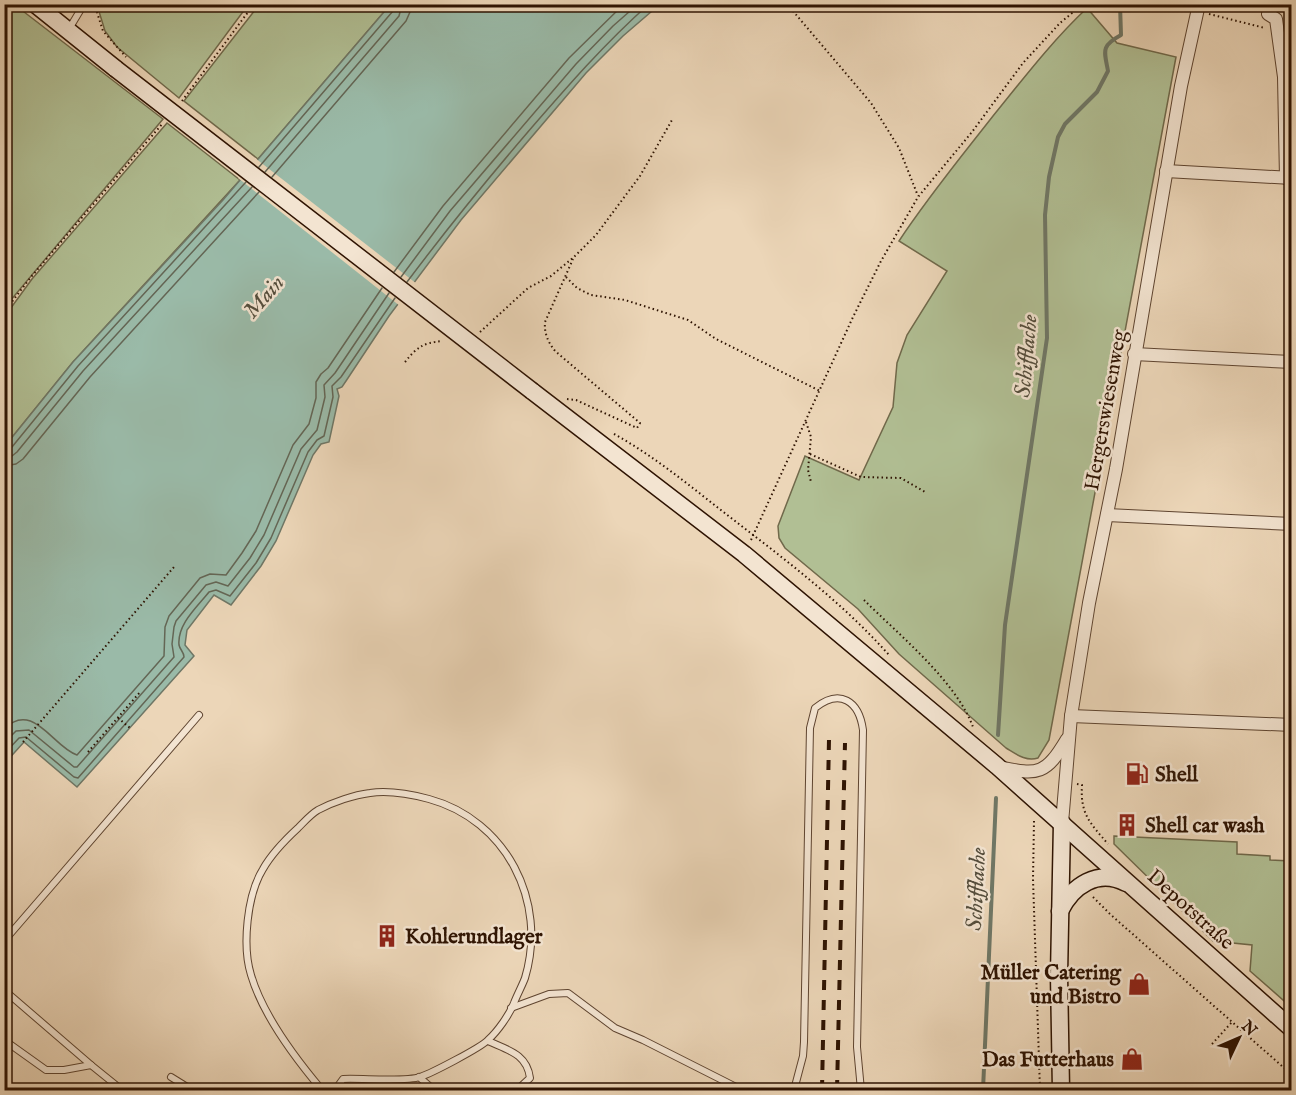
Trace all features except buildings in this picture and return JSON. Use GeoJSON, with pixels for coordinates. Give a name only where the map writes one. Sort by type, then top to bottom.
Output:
{"type":"FeatureCollection","features":[{"type":"Feature","properties":{"kind":"main road","name":"Depotstraße"},"geometry":{"type":"LineString","coordinates":[[35,4],[68,30],[121,63],[532,391],[744,554],[997,766],[1292,1029]]}},
{"type":"Feature","properties":{"kind":"main road"},"geometry":{"type":"LineString","coordinates":[[1060,1090],[1059,912],[1062,823]]}},
{"type":"Feature","properties":{"kind":"main road"},"geometry":{"type":"LineString","coordinates":[[1059,912],[1070,894],[1086,881],[1110,878],[1133,887]]}},
{"type":"Feature","properties":{"kind":"street","name":"Hergerswiesenweg"},"geometry":{"type":"LineString","coordinates":[[1062,823],[1071,716],[1089,603],[1107,515],[1181,86],[1198,8]]}},
{"type":"Feature","properties":{"kind":"street"},"geometry":{"type":"LineString","coordinates":[[1166,171],[1289,178],[1284,77],[1276,19],[1268,14]]}},
{"type":"Feature","properties":{"kind":"street"},"geometry":{"type":"LineString","coordinates":[[1134,354],[1292,362]]}},
{"type":"Feature","properties":{"kind":"street"},"geometry":{"type":"LineString","coordinates":[[1107,515],[1292,524]]}},
{"type":"Feature","properties":{"kind":"street"},"geometry":{"type":"LineString","coordinates":[[1071,716],[1292,725]]}},
{"type":"Feature","properties":{"kind":"street"},"geometry":{"type":"LineString","coordinates":[[997,766],[1023,771],[1042,770],[1054,759],[1069,735]]}},
{"type":"Feature","properties":{"kind":"lane"},"geometry":{"type":"LineString","coordinates":[[68,30],[84,4]]}},
{"type":"Feature","properties":{"kind":"lane"},"geometry":{"type":"LineString","coordinates":[[794,1090],[803,1056],[804,1042],[810,728],[815,708],[832,698],[841,698],[849,701],[855,708],[861,719],[863,730],[857,1055],[861,1090]]}},
{"type":"Feature","properties":{"kind":"lane"},"geometry":{"type":"LineString","coordinates":[[4,941],[199,715]]}},
{"type":"Feature","properties":{"kind":"lane"},"geometry":{"type":"LineString","coordinates":[[322,1090],[300,1064],[265,1007],[250,975],[246,941],[252,899],[262,869],[282,843],[317,810],[371,793],[407,794],[442,803],[475,820],[503,847],[520,876],[529,907],[531,941],[525,978],[512,1008],[488,1041],[419,1077],[343,1079],[335,1090]]}},
{"type":"Feature","properties":{"kind":"lane"},"geometry":{"type":"LineString","coordinates":[[4,990],[122,1090]]}},
{"type":"Feature","properties":{"kind":"lane"},"geometry":{"type":"LineString","coordinates":[[512,1008],[549,994],[568,993],[615,1028],[742,1090]]}},
{"type":"Feature","properties":{"kind":"lane"},"geometry":{"type":"LineString","coordinates":[[4,1040],[46,1070],[64,1070],[91,1065]]}},
{"type":"Feature","properties":{"kind":"lane"},"geometry":{"type":"LineString","coordinates":[[488,1041],[516,1054],[528,1066],[530,1078],[517,1090]]}},
{"type":"Feature","properties":{"kind":"lane"},"geometry":{"type":"LineString","coordinates":[[171,1077],[192,1090]]}},
{"type":"Feature","properties":{"kind":"lane"},"geometry":{"type":"LineString","coordinates":[[419,1077],[434,1090]]}},
{"type":"Feature","properties":{"kind":"path"},"geometry":{"type":"LineString","coordinates":[[93,4],[103,31],[121,63]]}},
{"type":"Feature","properties":{"kind":"path"},"geometry":{"type":"LineString","coordinates":[[178,105],[194,87],[254,4]]}},
{"type":"Feature","properties":{"kind":"path"},"geometry":{"type":"LineString","coordinates":[[787,4],[871,103],[899,148],[918,197]]}},
{"type":"Feature","properties":{"kind":"path"},"geometry":{"type":"LineString","coordinates":[[1067,4],[1073,12]]}},
{"type":"Feature","properties":{"kind":"path"},"geometry":{"type":"LineString","coordinates":[[753,535],[853,317],[881,261],[918,197],[972,132],[1023,63],[1052,31],[1083,4]]}},
{"type":"Feature","properties":{"kind":"path"},"geometry":{"type":"LineString","coordinates":[[1198,8],[1278,31]]}},
{"type":"Feature","properties":{"kind":"path"},"geometry":{"type":"LineString","coordinates":[[476,334],[528,288],[550,276],[574,257],[596,234],[639,176],[672,120]]}},
{"type":"Feature","properties":{"kind":"path"},"geometry":{"type":"LineString","coordinates":[[4,312],[31,277],[163,124]]}},
{"type":"Feature","properties":{"kind":"path"},"geometry":{"type":"LineString","coordinates":[[573,406],[563,399],[576,400],[637,428],[640,423],[555,351],[548,342],[544,329],[545,321],[574,257]]}},
{"type":"Feature","properties":{"kind":"path"},"geometry":{"type":"LineString","coordinates":[[566,277],[577,288],[591,295],[625,300],[688,320],[716,339],[820,391]]}},
{"type":"Feature","properties":{"kind":"path"},"geometry":{"type":"LineString","coordinates":[[405,362],[415,350],[428,342],[448,340]]}},
{"type":"Feature","properties":{"kind":"path"},"geometry":{"type":"LineString","coordinates":[[806,422],[811,437],[808,470],[811,482]]}},
{"type":"Feature","properties":{"kind":"path"},"geometry":{"type":"LineString","coordinates":[[608,431],[650,455],[753,535],[855,619],[895,661]]}},
{"type":"Feature","properties":{"kind":"path"},"geometry":{"type":"LineString","coordinates":[[810,454],[861,477],[901,478],[927,493]]}},
{"type":"Feature","properties":{"kind":"path"},"geometry":{"type":"LineString","coordinates":[[23,742],[174,567]]}},
{"type":"Feature","properties":{"kind":"path"},"geometry":{"type":"LineString","coordinates":[[864,600],[935,670],[956,695],[974,730],[966,723]]}},
{"type":"Feature","properties":{"kind":"path"},"geometry":{"type":"LineString","coordinates":[[88,752],[141,691]]}},
{"type":"Feature","properties":{"kind":"path"},"geometry":{"type":"LineString","coordinates":[[118,718],[130,728]]}},
{"type":"Feature","properties":{"kind":"path"},"geometry":{"type":"LineString","coordinates":[[1082,785],[1082,806],[1091,825]]}},
{"type":"Feature","properties":{"kind":"path"},"geometry":{"type":"LineString","coordinates":[[1037,801],[1033,831],[1033,879],[1040,1090]]}},
{"type":"Feature","properties":{"kind":"path"},"geometry":{"type":"LineString","coordinates":[[1085,844],[1087,818]]}},
{"type":"Feature","properties":{"kind":"path"},"geometry":{"type":"LineString","coordinates":[[1086,881],[1088,891],[1110,914],[1292,1075]]}},
{"type":"Feature","properties":{"kind":"path"},"geometry":{"type":"LineString","coordinates":[[1212,1044],[1232,1022]]}},
{"type":"Feature","properties":{"kind":"shaded area"},"geometry":{"type":"Polygon","coordinates":[[[97,4],[248,5],[179,98],[117,47],[105,31],[97,4]]]}},
{"type":"Feature","properties":{"kind":"shaded area"},"geometry":{"type":"Polygon","coordinates":[[[4,5],[15,5],[163,119],[5,307],[4,5]]]}},
{"type":"Feature","properties":{"kind":"shaded area"},"geometry":{"type":"Polygon","coordinates":[[[259,5],[390,5],[258,159],[184,101],[259,5]]]}},
{"type":"Feature","properties":{"kind":"shaded area"},"geometry":{"type":"Polygon","coordinates":[[[1087,8],[1117,43],[1176,57],[1049,740],[1038,758],[1029,759],[1006,748],[899,654],[858,609],[785,548],[779,538],[778,526],[805,456],[859,480],[893,407],[897,363],[907,335],[947,271],[899,241],[945,177],[1015,88],[1087,8]]]}},
{"type":"Feature","properties":{"kind":"shaded area"},"geometry":{"type":"Polygon","coordinates":[[[167,123],[240,180],[73,362],[5,446],[5,316],[32,279],[167,123]]]}},
{"type":"Feature","properties":{"kind":"shaded area"},"geometry":{"type":"Polygon","coordinates":[[[1114,836],[1237,842],[1237,854],[1270,856],[1270,860],[1291,861],[1291,1007],[1250,971],[1252,945],[1213,941],[1114,844],[1114,836]]]}},
{"type":"Feature","properties":{"kind":"water","name":"Main"},"geometry":{"type":"Polygon","coordinates":[[[390,5],[659,5],[623,36],[586,73],[461,220],[389,316],[342,387],[337,389],[339,396],[329,442],[321,444],[313,455],[276,541],[261,566],[231,605],[214,595],[187,630],[185,645],[194,656],[77,787],[24,742],[5,763],[5,446],[73,362],[223,200],[390,5]]]}},
{"type":"Feature","properties":{"kind":"pier"},"geometry":{"type":"Polygon","coordinates":[[[255,158],[417,284],[400,306],[238,178],[255,158]]]}},
{"type":"Feature","properties":{"kind":"waterway","name":"Schifflache"},"geometry":{"type":"LineString","coordinates":[[998,735],[1005,625],[1047,338],[1045,215],[1049,177],[1058,137],[1065,124],[1097,92],[1108,71],[1105,49],[1110,42],[1121,35],[1120,4]]}},
{"type":"Feature","properties":{"kind":"waterway","name":"Schifflache"},"geometry":{"type":"LineString","coordinates":[[983,1090],[996,798]]}},
{"type":"Feature","properties":{"kind":"railway"},"geometry":{"type":"LineString","coordinates":[[822,1090],[829,739]]}},
{"type":"Feature","properties":{"kind":"railway"},"geometry":{"type":"LineString","coordinates":[[837,1090],[845,743]]}},
{"type":"Feature","properties":{"kind":"place","name":"Shell"},"geometry":{"type":"Point","coordinates":[1137,774]}},
{"type":"Feature","properties":{"kind":"place","name":"Shell car wash"},"geometry":{"type":"Point","coordinates":[1127,825]}},
{"type":"Feature","properties":{"kind":"place","name":"Kohlerundlager"},"geometry":{"type":"Point","coordinates":[387,936]}},
{"type":"Feature","properties":{"kind":"place","name":"Müller Catering und Bistro"},"geometry":{"type":"Point","coordinates":[1139,984]}},
{"type":"Feature","properties":{"kind":"place","name":"Das Futterhaus"},"geometry":{"type":"Point","coordinates":[1132,1059]}}]}
